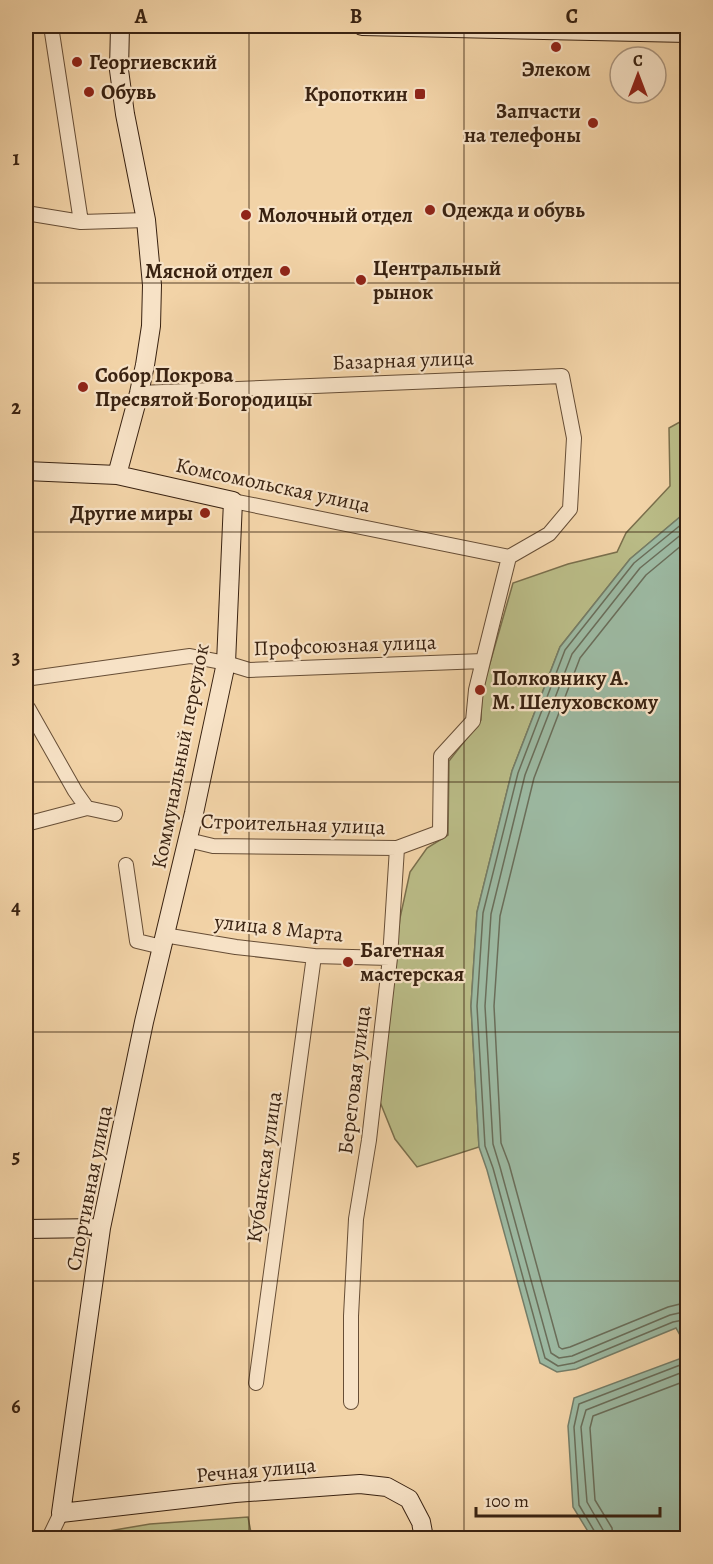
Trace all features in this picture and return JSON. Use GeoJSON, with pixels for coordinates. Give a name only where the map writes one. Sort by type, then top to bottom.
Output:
{"type":"FeatureCollection","features":[{"type":"Feature","properties":{"kind":"main road"},"geometry":{"type":"LineString","coordinates":[[117,475],[139,393],[151,326],[152,285],[146,220],[125,114],[119,70],[120,26]]}},
{"type":"Feature","properties":{"kind":"main road"},"geometry":{"type":"LineString","coordinates":[[362,26],[687,33]]}},
{"type":"Feature","properties":{"kind":"main road","name":"Комсомольская улица"},"geometry":{"type":"LineString","coordinates":[[26,471],[117,475],[233,501]]}},
{"type":"Feature","properties":{"kind":"main road","name":"Коммунальный переулок"},"geometry":{"type":"LineString","coordinates":[[163,941],[188,840],[226,663],[233,501]]}},
{"type":"Feature","properties":{"kind":"main road","name":"Спортивная улица"},"geometry":{"type":"LineString","coordinates":[[61,1513],[101,1228],[163,941]]}},
{"type":"Feature","properties":{"kind":"main road"},"geometry":{"type":"LineString","coordinates":[[26,1229],[101,1228]]}},
{"type":"Feature","properties":{"kind":"main road","name":"Речная улица"},"geometry":{"type":"LineString","coordinates":[[61,1513],[235,1493],[360,1484],[387,1487],[409,1499],[421,1522],[424,1539]]}},
{"type":"Feature","properties":{"kind":"street"},"geometry":{"type":"LineString","coordinates":[[51,26],[81,222]]}},
{"type":"Feature","properties":{"kind":"street"},"geometry":{"type":"LineString","coordinates":[[26,213],[81,222],[146,220]]}},
{"type":"Feature","properties":{"kind":"street","name":"Базарная улица"},"geometry":{"type":"LineString","coordinates":[[139,393],[561,376],[574,438],[570,508],[549,534],[509,557]]}},
{"type":"Feature","properties":{"kind":"street","name":"Комсомольская улица"},"geometry":{"type":"LineString","coordinates":[[233,501],[509,557]]}},
{"type":"Feature","properties":{"kind":"street"},"geometry":{"type":"LineString","coordinates":[[397,848],[440,832],[441,756],[473,721],[476,690],[509,557]]}},
{"type":"Feature","properties":{"kind":"street","name":"Профсоюзная улица"},"geometry":{"type":"LineString","coordinates":[[32,678],[189,656],[249,670],[483,661]]}},
{"type":"Feature","properties":{"kind":"street"},"geometry":{"type":"LineString","coordinates":[[28,708],[87,808]]}},
{"type":"Feature","properties":{"kind":"street"},"geometry":{"type":"LineString","coordinates":[[26,824],[87,808],[115,814]]}},
{"type":"Feature","properties":{"kind":"street","name":"Строительная улица"},"geometry":{"type":"LineString","coordinates":[[188,840],[213,846],[397,848]]}},
{"type":"Feature","properties":{"kind":"street","name":"Береговая улица"},"geometry":{"type":"LineString","coordinates":[[351,1402],[351,1316],[356,1219],[369,1140],[390,958],[397,848]]}},
{"type":"Feature","properties":{"kind":"street"},"geometry":{"type":"LineString","coordinates":[[126,865],[137,941],[163,941]]}},
{"type":"Feature","properties":{"kind":"street","name":"улица 8 Марта"},"geometry":{"type":"LineString","coordinates":[[163,941],[314,956],[390,958]]}},
{"type":"Feature","properties":{"kind":"street","name":"Кубанская улица"},"geometry":{"type":"LineString","coordinates":[[256,1383],[314,956]]}},
{"type":"Feature","properties":{"kind":"street","name":"Спортивная улица"},"geometry":{"type":"LineString","coordinates":[[49,1539],[61,1513]]}},
{"type":"Feature","properties":{"kind":"green space"},"geometry":{"type":"Polygon","coordinates":[[[687,418],[687,511],[630,559],[560,647],[512,771],[477,912],[471,1006],[479,1147],[417,1167],[395,1139],[380,1102],[400,918],[410,872],[427,848],[448,835],[449,761],[481,720],[482,691],[513,583],[568,564],[617,552],[626,533],[670,486],[669,428],[687,418]]]}},
{"type":"Feature","properties":{"kind":"green space"},"geometry":{"type":"Polygon","coordinates":[[[248,1517],[252,1538],[84,1538],[91,1534],[150,1524],[248,1517]]]}},
{"type":"Feature","properties":{"kind":"water"},"geometry":{"type":"Polygon","coordinates":[[[687,511],[688,1324],[684,1326],[687,1332],[687,1348],[676,1328],[576,1369],[557,1372],[540,1363],[479,1147],[471,1006],[477,912],[512,771],[560,647],[630,559],[687,511]]]}},
{"type":"Feature","properties":{"kind":"water"},"geometry":{"type":"Polygon","coordinates":[[[687,1356],[687,1538],[592,1538],[573,1507],[568,1426],[574,1398],[687,1356]]]}},
{"type":"Feature","properties":{"kind":"place","name":"Элеком"},"geometry":{"type":"Point","coordinates":[556,47]}},
{"type":"Feature","properties":{"kind":"place","name":"Георгиевский"},"geometry":{"type":"Point","coordinates":[77,62]}},
{"type":"Feature","properties":{"kind":"place","name":"Обувь"},"geometry":{"type":"Point","coordinates":[89,92]}},
{"type":"Feature","properties":{"kind":"place","name":"Кропоткин"},"geometry":{"type":"Point","coordinates":[420,94]}},
{"type":"Feature","properties":{"kind":"place","name":"Запчасти на телефоны"},"geometry":{"type":"Point","coordinates":[593,123]}},
{"type":"Feature","properties":{"kind":"place","name":"Одежда и обувь"},"geometry":{"type":"Point","coordinates":[430,210]}},
{"type":"Feature","properties":{"kind":"place","name":"Молочный отдел"},"geometry":{"type":"Point","coordinates":[246,215]}},
{"type":"Feature","properties":{"kind":"place","name":"Мясной отдел"},"geometry":{"type":"Point","coordinates":[285,271]}},
{"type":"Feature","properties":{"kind":"place","name":"Центральный рынок"},"geometry":{"type":"Point","coordinates":[361,280]}},
{"type":"Feature","properties":{"kind":"place","name":"Собор Покрова Пресвятой Богородицы"},"geometry":{"type":"Point","coordinates":[83,387]}},
{"type":"Feature","properties":{"kind":"place","name":"Другие миры"},"geometry":{"type":"Point","coordinates":[205,513]}},
{"type":"Feature","properties":{"kind":"place","name":"Полковнику А. М. Шелуховскому"},"geometry":{"type":"Point","coordinates":[480,690]}},
{"type":"Feature","properties":{"kind":"place","name":"Багетная мастерская"},"geometry":{"type":"Point","coordinates":[348,962]}}]}
